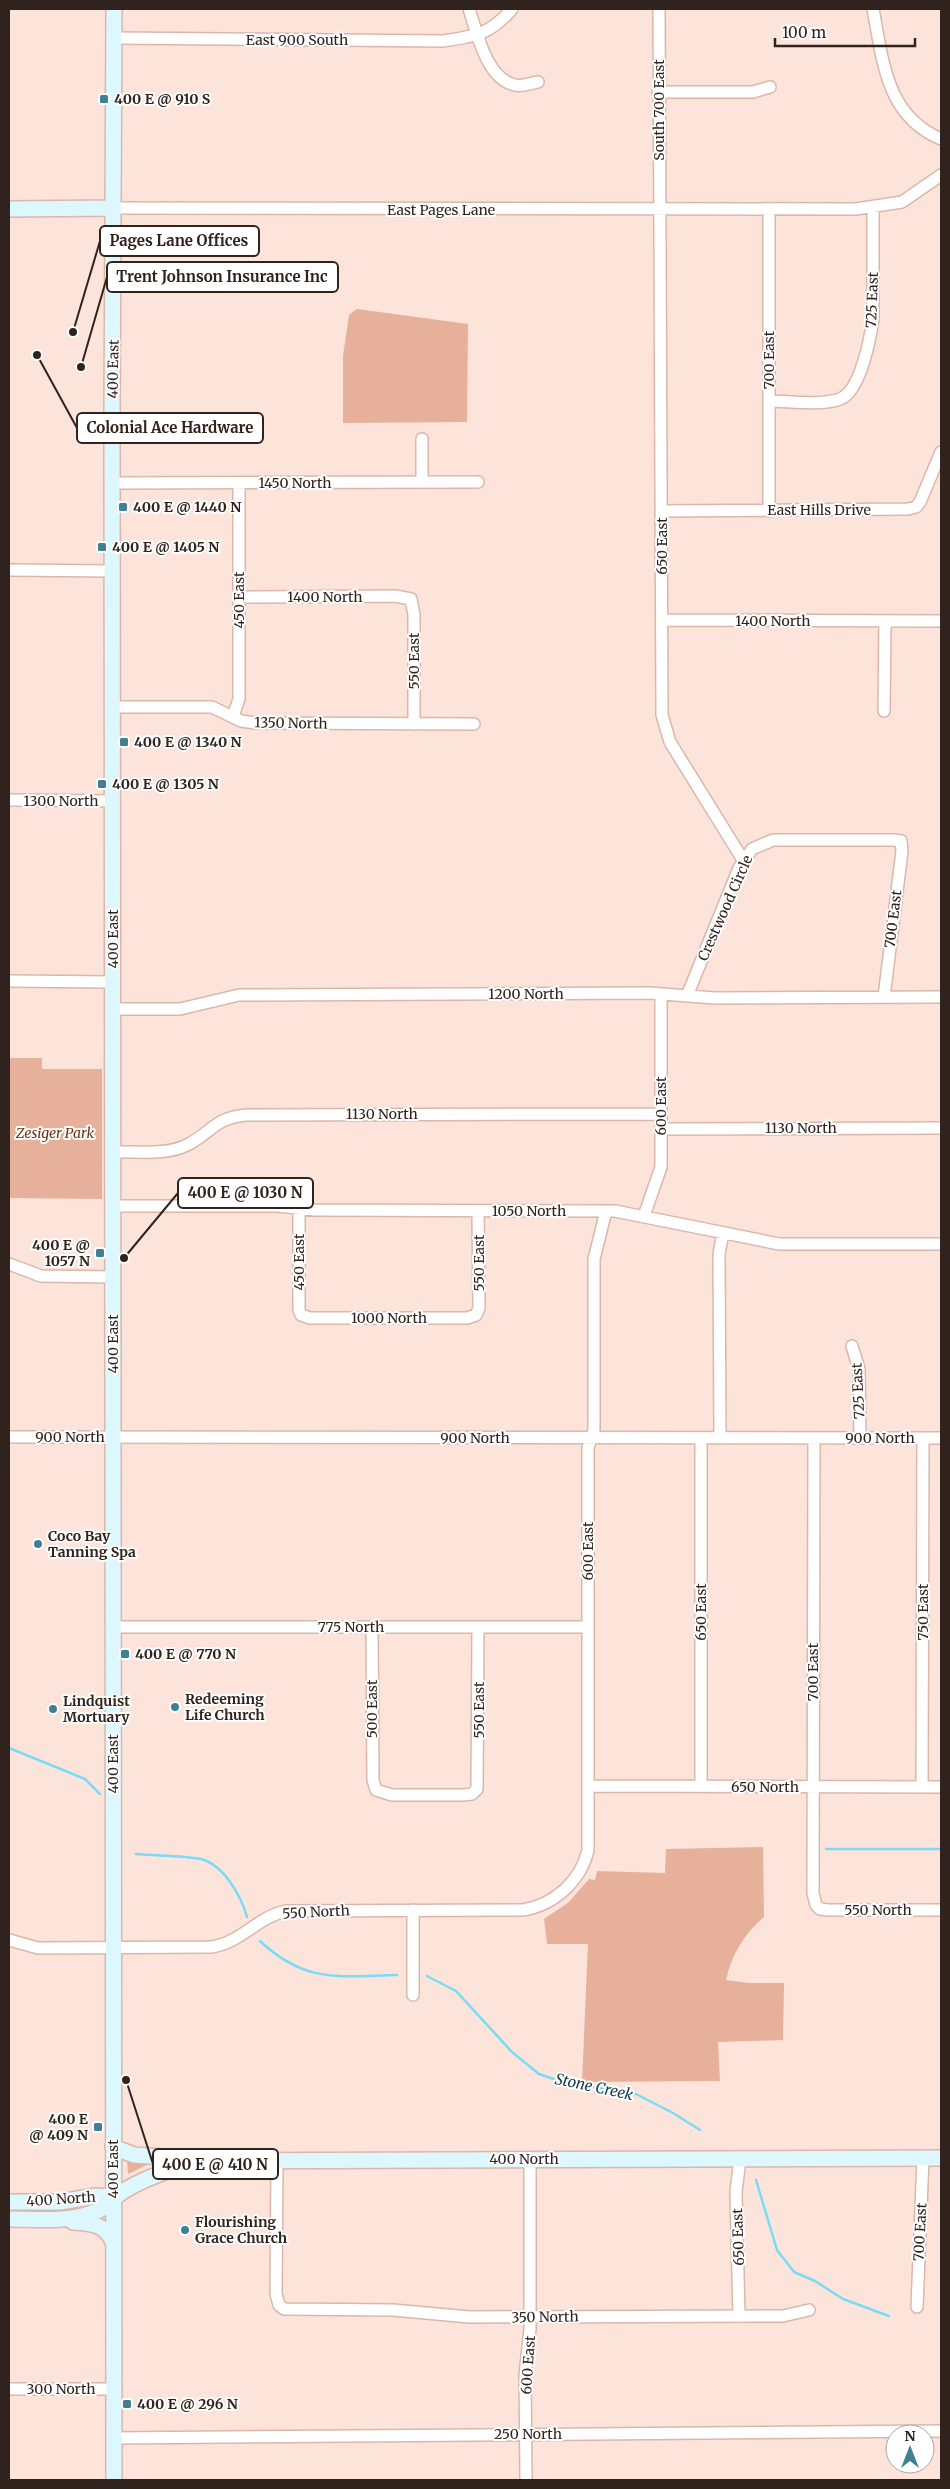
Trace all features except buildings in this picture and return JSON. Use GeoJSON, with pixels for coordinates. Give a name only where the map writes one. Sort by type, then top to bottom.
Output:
{"type":"FeatureCollection","features":[{"type":"Feature","properties":{"kind":"main road","name":"400 East"},"geometry":{"type":"LineString","coordinates":[[114,9],[112,483],[114,2480]]}},
{"type":"Feature","properties":{"kind":"main road","name":"East Pages Lane"},"geometry":{"type":"LineString","coordinates":[[9,209],[114,208]]}},
{"type":"Feature","properties":{"kind":"main road"},"geometry":{"type":"LineString","coordinates":[[114,2147],[134,2155],[208,2161]]}},
{"type":"Feature","properties":{"kind":"main road","name":"400 North"},"geometry":{"type":"LineString","coordinates":[[9,2219],[72,2218],[96,2212],[106,2206],[114,2197],[168,2170],[190,2163],[208,2161],[941,2158]]}},
{"type":"Feature","properties":{"kind":"main road","name":"400 North"},"geometry":{"type":"LineString","coordinates":[[9,2202],[60,2202],[96,2196],[114,2197]]}},
{"type":"Feature","properties":{"kind":"main road"},"geometry":{"type":"LineString","coordinates":[[52,2219],[95,2224],[104,2229],[114,2244]]}},
{"type":"Feature","properties":{"kind":"street"},"geometry":{"type":"LineString","coordinates":[[469,9],[478,36],[499,78],[516,86],[538,82]]}},
{"type":"Feature","properties":{"kind":"street"},"geometry":{"type":"LineString","coordinates":[[478,36],[501,21],[512,9]]}},
{"type":"Feature","properties":{"kind":"street","name":"South 700 East"},"geometry":{"type":"LineString","coordinates":[[658,9],[659,211]]}},
{"type":"Feature","properties":{"kind":"street"},"geometry":{"type":"LineString","coordinates":[[872,9],[895,101],[909,120],[941,139]]}},
{"type":"Feature","properties":{"kind":"street","name":"East 900 South"},"geometry":{"type":"LineString","coordinates":[[114,38],[443,41],[478,36]]}},
{"type":"Feature","properties":{"kind":"street"},"geometry":{"type":"LineString","coordinates":[[658,92],[753,92],[770,87]]}},
{"type":"Feature","properties":{"kind":"street","name":"East Pages Lane"},"geometry":{"type":"LineString","coordinates":[[114,208],[659,211],[873,208],[902,202],[941,175]]}},
{"type":"Feature","properties":{"kind":"street","name":"725 East"},"geometry":{"type":"LineString","coordinates":[[769,401],[835,400],[842,399],[852,390],[870,338],[873,319],[873,208]]}},
{"type":"Feature","properties":{"kind":"street","name":"700 East"},"geometry":{"type":"LineString","coordinates":[[769,210],[770,510]]}},
{"type":"Feature","properties":{"kind":"street","name":"650 East"},"geometry":{"type":"LineString","coordinates":[[659,211],[662,715],[667,736],[743,860]]}},
{"type":"Feature","properties":{"kind":"street"},"geometry":{"type":"LineString","coordinates":[[422,439],[422,482]]}},
{"type":"Feature","properties":{"kind":"street","name":"East Hills Drive"},"geometry":{"type":"LineString","coordinates":[[662,511],[900,510],[916,508],[923,496],[941,452]]}},
{"type":"Feature","properties":{"kind":"street","name":"1450 North"},"geometry":{"type":"LineString","coordinates":[[112,483],[478,482]]}},
{"type":"Feature","properties":{"kind":"street","name":"450 East"},"geometry":{"type":"LineString","coordinates":[[233,716],[239,699],[239,483]]}},
{"type":"Feature","properties":{"kind":"street"},"geometry":{"type":"LineString","coordinates":[[9,570],[112,571]]}},
{"type":"Feature","properties":{"kind":"street","name":"1400 North"},"geometry":{"type":"LineString","coordinates":[[239,597],[395,596],[411,599]]}},
{"type":"Feature","properties":{"kind":"street","name":"550 East"},"geometry":{"type":"LineString","coordinates":[[411,599],[414,615],[414,724]]}},
{"type":"Feature","properties":{"kind":"street","name":"1400 North"},"geometry":{"type":"LineString","coordinates":[[662,620],[941,622]]}},
{"type":"Feature","properties":{"kind":"street"},"geometry":{"type":"LineString","coordinates":[[884,711],[885,621]]}},
{"type":"Feature","properties":{"kind":"street","name":"1350 North"},"geometry":{"type":"LineString","coordinates":[[112,707],[212,707],[241,721],[256,723],[474,724]]}},
{"type":"Feature","properties":{"kind":"street","name":"1300 North"},"geometry":{"type":"LineString","coordinates":[[9,800],[112,801]]}},
{"type":"Feature","properties":{"kind":"street","name":"Crestwood Circle"},"geometry":{"type":"LineString","coordinates":[[687,996],[743,860],[758,845],[773,840],[901,841]]}},
{"type":"Feature","properties":{"kind":"street","name":"700 East"},"geometry":{"type":"LineString","coordinates":[[884,997],[902,851],[901,841]]}},
{"type":"Feature","properties":{"kind":"street"},"geometry":{"type":"LineString","coordinates":[[9,982],[112,982]]}},
{"type":"Feature","properties":{"kind":"street","name":"1200 North"},"geometry":{"type":"LineString","coordinates":[[112,1009],[180,1009],[238,995],[661,994],[687,996],[941,997]]}},
{"type":"Feature","properties":{"kind":"street","name":"600 East"},"geometry":{"type":"LineString","coordinates":[[644,1216],[660,1173],[661,994]]}},
{"type":"Feature","properties":{"kind":"street","name":"1130 North"},"geometry":{"type":"LineString","coordinates":[[113,1152],[164,1151],[179,1148],[198,1138],[217,1122],[246,1115],[661,1114]]}},
{"type":"Feature","properties":{"kind":"street","name":"1130 North"},"geometry":{"type":"LineString","coordinates":[[661,1129],[941,1128]]}},
{"type":"Feature","properties":{"kind":"street","name":"1050 North"},"geometry":{"type":"LineString","coordinates":[[113,1206],[278,1206],[299,1209],[606,1211],[644,1216],[784,1245],[941,1244]]}},
{"type":"Feature","properties":{"kind":"street","name":"450 East"},"geometry":{"type":"LineString","coordinates":[[299,1209],[299,1308],[302,1315]]}},
{"type":"Feature","properties":{"kind":"street","name":"550 East"},"geometry":{"type":"LineString","coordinates":[[476,1315],[479,1308],[478,1211]]}},
{"type":"Feature","properties":{"kind":"street","name":"600 East"},"geometry":{"type":"LineString","coordinates":[[566,1888],[587,1856],[588,1448],[594,1430],[594,1259],[606,1211]]}},
{"type":"Feature","properties":{"kind":"street"},"geometry":{"type":"LineString","coordinates":[[720,1438],[719,1254],[723,1233]]}},
{"type":"Feature","properties":{"kind":"street"},"geometry":{"type":"LineString","coordinates":[[9,1264],[41,1276],[113,1277]]}},
{"type":"Feature","properties":{"kind":"street","name":"1000 North"},"geometry":{"type":"LineString","coordinates":[[302,1315],[307,1318],[467,1318],[476,1315]]}},
{"type":"Feature","properties":{"kind":"street","name":"725 East"},"geometry":{"type":"LineString","coordinates":[[852,1346],[859,1369],[860,1438]]}},
{"type":"Feature","properties":{"kind":"street","name":"900 North"},"geometry":{"type":"LineString","coordinates":[[9,1436],[941,1438]]}},
{"type":"Feature","properties":{"kind":"street","name":"650 East"},"geometry":{"type":"LineString","coordinates":[[701,1438],[701,1786]]}},
{"type":"Feature","properties":{"kind":"street","name":"700 East"},"geometry":{"type":"LineString","coordinates":[[814,1438],[813,1893],[816,1905]]}},
{"type":"Feature","properties":{"kind":"street","name":"750 East"},"geometry":{"type":"LineString","coordinates":[[922,1787],[923,1438]]}},
{"type":"Feature","properties":{"kind":"street","name":"775 North"},"geometry":{"type":"LineString","coordinates":[[113,1627],[588,1627]]}},
{"type":"Feature","properties":{"kind":"street","name":"500 East"},"geometry":{"type":"LineString","coordinates":[[372,1627],[372,1775],[376,1790],[392,1795],[463,1795],[475,1792]]}},
{"type":"Feature","properties":{"kind":"street","name":"550 East"},"geometry":{"type":"LineString","coordinates":[[475,1792],[479,1782],[478,1627]]}},
{"type":"Feature","properties":{"kind":"street","name":"650 North"},"geometry":{"type":"LineString","coordinates":[[588,1786],[941,1787]]}},
{"type":"Feature","properties":{"kind":"street","name":"550 North"},"geometry":{"type":"LineString","coordinates":[[9,1940],[38,1948],[218,1946],[239,1938],[267,1918],[286,1911],[523,1910],[544,1905],[566,1888]]}},
{"type":"Feature","properties":{"kind":"street","name":"550 North"},"geometry":{"type":"LineString","coordinates":[[816,1905],[820,1909],[828,1910],[941,1910]]}},
{"type":"Feature","properties":{"kind":"street"},"geometry":{"type":"LineString","coordinates":[[413,1910],[413,1996]]}},
{"type":"Feature","properties":{"kind":"street","name":"650 East"},"geometry":{"type":"LineString","coordinates":[[740,2158],[736,2192],[740,2316]]}},
{"type":"Feature","properties":{"kind":"street","name":"700 East"},"geometry":{"type":"LineString","coordinates":[[918,2306],[923,2158]]}},
{"type":"Feature","properties":{"kind":"street","name":"600 East"},"geometry":{"type":"LineString","coordinates":[[526,2480],[525,2375],[530,2348],[530,2160]]}},
{"type":"Feature","properties":{"kind":"street","name":"350 North"},"geometry":{"type":"LineString","coordinates":[[277,2161],[276,2294],[281,2308],[393,2310],[469,2317],[783,2316],[809,2310]]}},
{"type":"Feature","properties":{"kind":"street","name":"300 North"},"geometry":{"type":"LineString","coordinates":[[9,2389],[114,2389]]}},
{"type":"Feature","properties":{"kind":"street","name":"250 North"},"geometry":{"type":"LineString","coordinates":[[114,2438],[941,2431]]}},
{"type":"Feature","properties":{"kind":"green space"},"geometry":{"type":"Polygon","coordinates":[[[357,309],[468,324],[467,422],[343,423],[343,356],[349,315],[357,309]]]}},
{"type":"Feature","properties":{"kind":"green space","name":"Zesiger Park"},"geometry":{"type":"Polygon","coordinates":[[[9,1058],[42,1058],[42,1069],[102,1069],[102,1199],[9,1198],[9,1058]]]}},
{"type":"Feature","properties":{"kind":"green space"},"geometry":{"type":"Polygon","coordinates":[[[763,1847],[764,1917],[750,1930],[735,1953],[726,1980],[748,1983],[784,1983],[783,2040],[718,2042],[720,2081],[582,2082],[588,1944],[547,1944],[544,1919],[569,1902],[589,1879],[595,1880],[597,1871],[665,1873],[666,1849],[763,1847]]]}},
{"type":"Feature","properties":{"kind":"green space"},"geometry":{"type":"Polygon","coordinates":[[[127,2160],[153,2162],[128,2174],[127,2160]]]}},
{"type":"Feature","properties":{"kind":"waterway","name":"Stone Creek"},"geometry":{"type":"LineString","coordinates":[[9,1748],[85,1779],[100,1794]]}},
{"type":"Feature","properties":{"kind":"waterway"},"geometry":{"type":"LineString","coordinates":[[826,1849],[941,1849]]}},
{"type":"Feature","properties":{"kind":"waterway","name":"Stone Creek"},"geometry":{"type":"LineString","coordinates":[[136,1854],[177,1856],[209,1862],[224,1874],[230,1882],[241,1900],[247,1917]]}},
{"type":"Feature","properties":{"kind":"waterway","name":"Stone Creek"},"geometry":{"type":"LineString","coordinates":[[260,1941],[277,1955],[293,1965],[308,1971],[340,1976],[397,1975]]}},
{"type":"Feature","properties":{"kind":"waterway","name":"Stone Creek"},"geometry":{"type":"LineString","coordinates":[[427,1976],[456,1991],[512,2052],[539,2074],[565,2083],[632,2092],[673,2113],[700,2130]]}},
{"type":"Feature","properties":{"kind":"waterway","name":"Stone Creek"},"geometry":{"type":"LineString","coordinates":[[756,2180],[777,2250],[794,2272],[815,2281],[843,2299],[889,2316]]}},
{"type":"Feature","properties":{"kind":"place","name":"400 E @ 910 S"},"geometry":{"type":"Point","coordinates":[104,99]}},
{"type":"Feature","properties":{"kind":"place","name":"Pages Lane Offices"},"geometry":{"type":"Point","coordinates":[73,332]}},
{"type":"Feature","properties":{"kind":"place","name":"Colonial Ace Hardware"},"geometry":{"type":"Point","coordinates":[37,355]}},
{"type":"Feature","properties":{"kind":"place","name":"Trent Johnson Insurance Inc"},"geometry":{"type":"Point","coordinates":[81,367]}},
{"type":"Feature","properties":{"kind":"place","name":"400 E @ 1440 N"},"geometry":{"type":"Point","coordinates":[123,507]}},
{"type":"Feature","properties":{"kind":"place","name":"400 E @ 1405 N"},"geometry":{"type":"Point","coordinates":[102,547]}},
{"type":"Feature","properties":{"kind":"place","name":"400 E @ 1340 N"},"geometry":{"type":"Point","coordinates":[124,742]}},
{"type":"Feature","properties":{"kind":"place","name":"400 E @ 1305 N"},"geometry":{"type":"Point","coordinates":[102,784]}},
{"type":"Feature","properties":{"kind":"place","name":"400 E @ 1057 N"},"geometry":{"type":"Point","coordinates":[100,1253]}},
{"type":"Feature","properties":{"kind":"place","name":"400 E @ 1030 N"},"geometry":{"type":"Point","coordinates":[124,1258]}},
{"type":"Feature","properties":{"kind":"place","name":"Coco Bay Tanning Spa"},"geometry":{"type":"Point","coordinates":[38,1544]}},
{"type":"Feature","properties":{"kind":"place","name":"400 E @ 770 N"},"geometry":{"type":"Point","coordinates":[125,1654]}},
{"type":"Feature","properties":{"kind":"place","name":"Redeeming Life Church"},"geometry":{"type":"Point","coordinates":[175,1707]}},
{"type":"Feature","properties":{"kind":"place","name":"Lindquist Mortuary"},"geometry":{"type":"Point","coordinates":[53,1709]}},
{"type":"Feature","properties":{"kind":"place","name":"400 E @ 410 N"},"geometry":{"type":"Point","coordinates":[126,2080]}},
{"type":"Feature","properties":{"kind":"place","name":"400 E @ 409 N"},"geometry":{"type":"Point","coordinates":[98,2127]}},
{"type":"Feature","properties":{"kind":"place","name":"Flourishing Grace Church"},"geometry":{"type":"Point","coordinates":[185,2230]}},
{"type":"Feature","properties":{"kind":"place","name":"400 E @ 296 N"},"geometry":{"type":"Point","coordinates":[127,2404]}}]}
